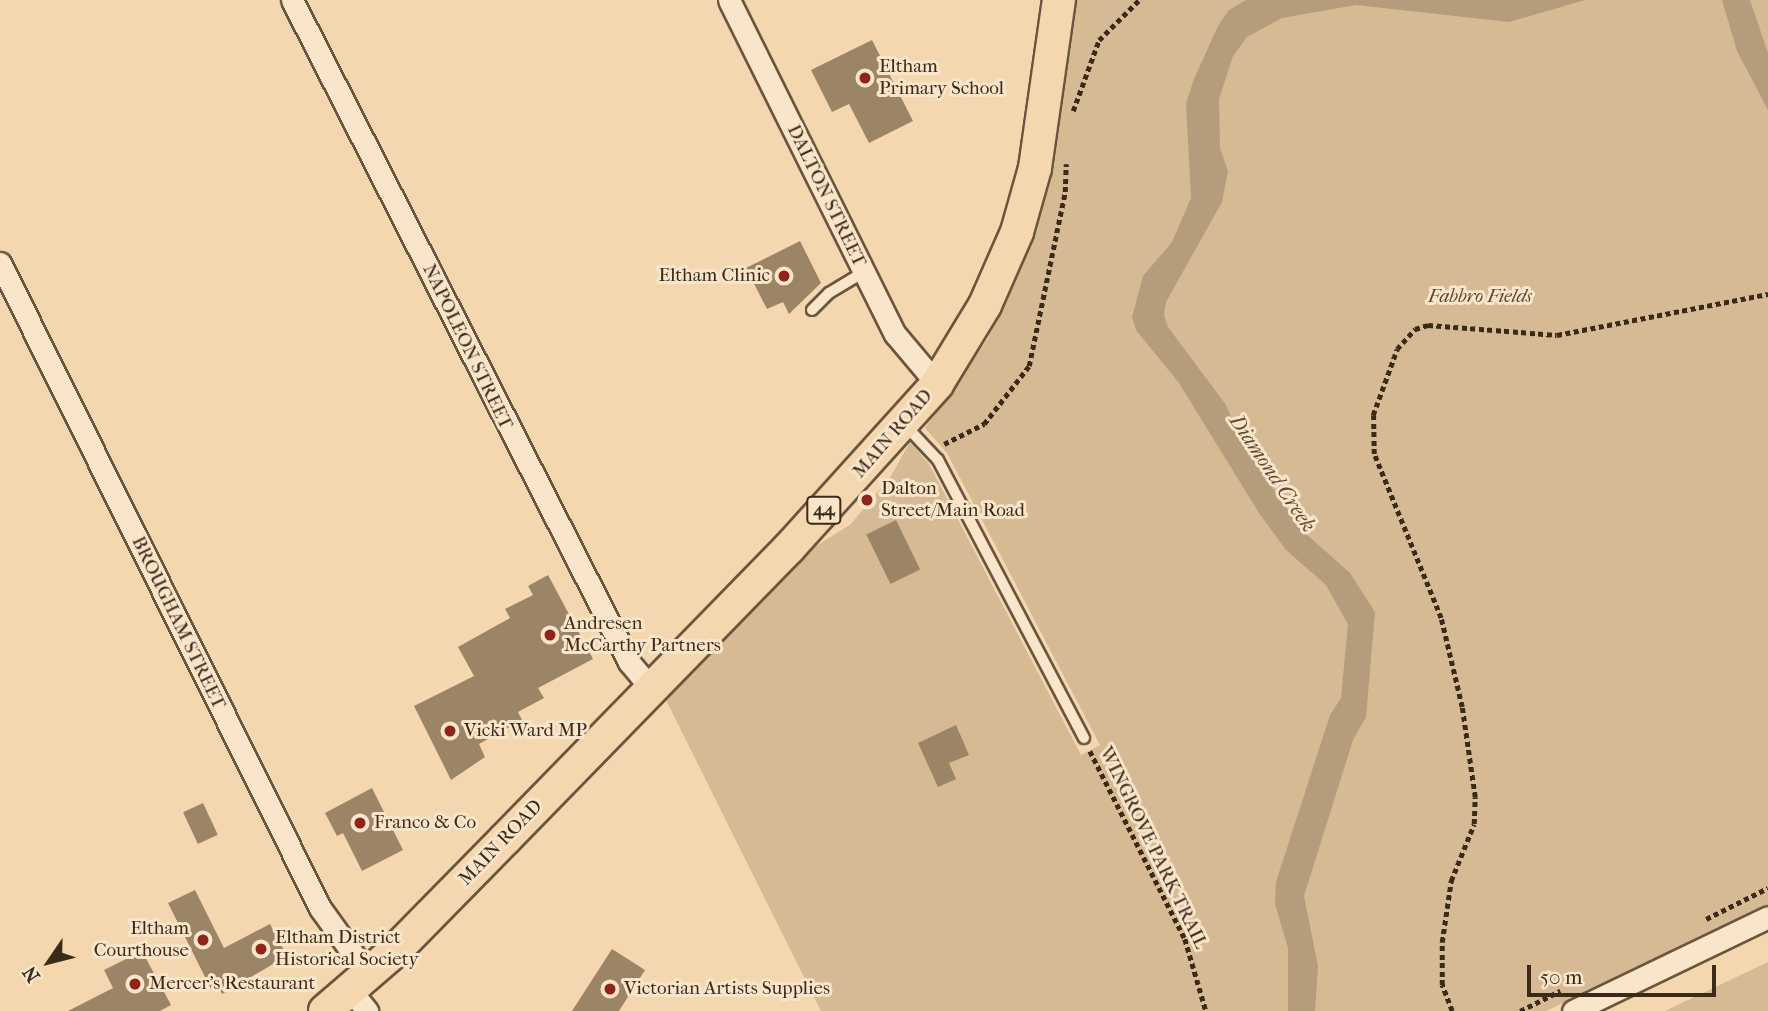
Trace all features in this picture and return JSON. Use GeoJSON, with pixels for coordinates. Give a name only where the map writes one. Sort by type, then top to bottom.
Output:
{"type":"FeatureCollection","features":[{"type":"Feature","properties":{"kind":"main road","name":"MAIN ROAD"},"geometry":{"type":"LineString","coordinates":[[325,1011],[362,993],[905,424],[937,384],[985,305],[1017,232],[1036,157],[1059,0]]}},
{"type":"Feature","properties":{"kind":"street","name":"NAPOLEON STREET"},"geometry":{"type":"LineString","coordinates":[[292,0],[629,662],[651,688]]}},
{"type":"Feature","properties":{"kind":"street","name":"DALTON STREET"},"geometry":{"type":"LineString","coordinates":[[729,0],[907,354],[937,384]]}},
{"type":"Feature","properties":{"kind":"street","name":"BROUGHAM STREET"},"geometry":{"type":"LineString","coordinates":[[0,262],[362,993]]}},
{"type":"Feature","properties":{"kind":"street"},"geometry":{"type":"LineString","coordinates":[[1573,1011],[1768,917]]}},
{"type":"Feature","properties":{"kind":"lane"},"geometry":{"type":"LineString","coordinates":[[812,310],[829,293],[864,272]]}},
{"type":"Feature","properties":{"kind":"lane"},"geometry":{"type":"LineString","coordinates":[[905,424],[938,460],[1084,738]]}},
{"type":"Feature","properties":{"kind":"path"},"geometry":{"type":"LineString","coordinates":[[1452,1011],[1442,985],[1442,942],[1451,881],[1474,824],[1475,797],[1462,706],[1441,618],[1374,454],[1373,415],[1397,349],[1415,330],[1428,325],[1557,335],[1768,294]]}},
{"type":"Feature","properties":{"kind":"path","name":"WINGROVE PARK TRAIL"},"geometry":{"type":"LineString","coordinates":[[1084,738],[1185,939],[1206,1011]]}},
{"type":"Feature","properties":{"kind":"green space","name":"Fabbro Fields"},"geometry":{"type":"Polygon","coordinates":[[[1072,0],[1768,0],[1768,905],[1546,1011],[821,1011],[663,694],[797,558],[851,524],[891,476],[910,442],[929,464],[1081,755],[1100,745],[947,453],[925,428],[988,338],[1029,248],[1047,177],[1072,0]]]}},
{"type":"Feature","properties":{"kind":"green space"},"geometry":{"type":"Polygon","coordinates":[[[1768,962],[1768,1011],[1665,1011],[1768,962]]]}},
{"type":"Feature","properties":{"kind":"shaded area"},"geometry":{"type":"Polygon","coordinates":[[[1246,0],[1585,0],[1509,22],[1356,5],[1282,18],[1247,37],[1233,56],[1219,99],[1220,148],[1228,171],[1222,202],[1166,302],[1164,315],[1168,327],[1226,405],[1239,436],[1280,499],[1305,533],[1350,573],[1375,612],[1366,717],[1353,740],[1304,896],[1318,966],[1315,1011],[1288,1011],[1288,948],[1275,904],[1276,882],[1330,715],[1341,698],[1348,624],[1326,585],[1286,550],[1259,513],[1179,383],[1136,330],[1132,317],[1143,276],[1172,242],[1191,198],[1186,103],[1194,79],[1218,26],[1229,10],[1246,0]]]}},
{"type":"Feature","properties":{"kind":"shaded area"},"geometry":{"type":"Polygon","coordinates":[[[1722,0],[1750,0],[1768,53],[1768,110],[1737,51],[1722,0]]]}},
{"type":"Feature","properties":{"kind":"building"},"geometry":{"type":"Polygon","coordinates":[[[872,40],[913,121],[869,143],[849,104],[832,112],[811,70],[872,40]]]}},
{"type":"Feature","properties":{"kind":"building","name":"Eltham Clinic"},"geometry":{"type":"Polygon","coordinates":[[[800,241],[821,283],[789,314],[783,302],[767,309],[746,268],[800,241]]]}},
{"type":"Feature","properties":{"kind":"building"},"geometry":{"type":"Polygon","coordinates":[[[896,520],[920,569],[890,584],[866,534],[896,520]]]}},
{"type":"Feature","properties":{"kind":"building"},"geometry":{"type":"Polygon","coordinates":[[[548,575],[593,659],[538,688],[544,698],[518,712],[522,720],[479,744],[485,757],[451,780],[414,706],[474,676],[458,647],[510,618],[505,609],[533,595],[528,586],[548,575]]]}},
{"type":"Feature","properties":{"kind":"building"},"geometry":{"type":"Polygon","coordinates":[[[956,725],[969,755],[949,763],[956,779],[938,787],[918,743],[956,725]]]}},
{"type":"Feature","properties":{"kind":"building","name":"Franco & Co"},"geometry":{"type":"Polygon","coordinates":[[[372,788],[403,850],[362,871],[343,833],[337,836],[325,813],[372,788]]]}},
{"type":"Feature","properties":{"kind":"building"},"geometry":{"type":"Polygon","coordinates":[[[203,803],[218,835],[198,844],[183,812],[203,803]]]}},
{"type":"Feature","properties":{"kind":"building","name":"Eltham Courthouse"},"geometry":{"type":"Polygon","coordinates":[[[195,890],[224,948],[270,924],[287,956],[222,994],[218,986],[211,989],[168,903],[195,890]]]}},
{"type":"Feature","properties":{"kind":"building","name":"Victorian Artists Supplies"},"geometry":{"type":"Polygon","coordinates":[[[612,949],[645,970],[619,1011],[572,1011],[612,949]]]}},
{"type":"Feature","properties":{"kind":"building","name":"Mercer's Restaurant"},"geometry":{"type":"Polygon","coordinates":[[[142,951],[171,1005],[160,1011],[68,1011],[113,988],[104,970],[142,951]]]}},
{"type":"Feature","properties":{"kind":"place","name":"Eltham Primary School"},"geometry":{"type":"Point","coordinates":[865,78]}},
{"type":"Feature","properties":{"kind":"place","name":"Eltham Clinic"},"geometry":{"type":"Point","coordinates":[784,276]}},
{"type":"Feature","properties":{"kind":"place","name":"Dalton Street/Main Road"},"geometry":{"type":"Point","coordinates":[867,500]}},
{"type":"Feature","properties":{"kind":"place","name":"Andresen McCarthy Partners"},"geometry":{"type":"Point","coordinates":[550,635]}},
{"type":"Feature","properties":{"kind":"place","name":"Vicki Ward MP"},"geometry":{"type":"Point","coordinates":[450,731]}},
{"type":"Feature","properties":{"kind":"place","name":"Franco & Co"},"geometry":{"type":"Point","coordinates":[360,823]}},
{"type":"Feature","properties":{"kind":"place","name":"Eltham Courthouse"},"geometry":{"type":"Point","coordinates":[203,940]}},
{"type":"Feature","properties":{"kind":"place","name":"Eltham District Historical Society"},"geometry":{"type":"Point","coordinates":[261,949]}},
{"type":"Feature","properties":{"kind":"place","name":"Mercer's Restaurant"},"geometry":{"type":"Point","coordinates":[135,984]}},
{"type":"Feature","properties":{"kind":"place","name":"Victorian Artists Supplies"},"geometry":{"type":"Point","coordinates":[610,989]}},
{"type":"Feature","properties":{"kind":"water label","name":"Diamond Creek"},"geometry":{"type":"Point","coordinates":[1273,473]}}]}
